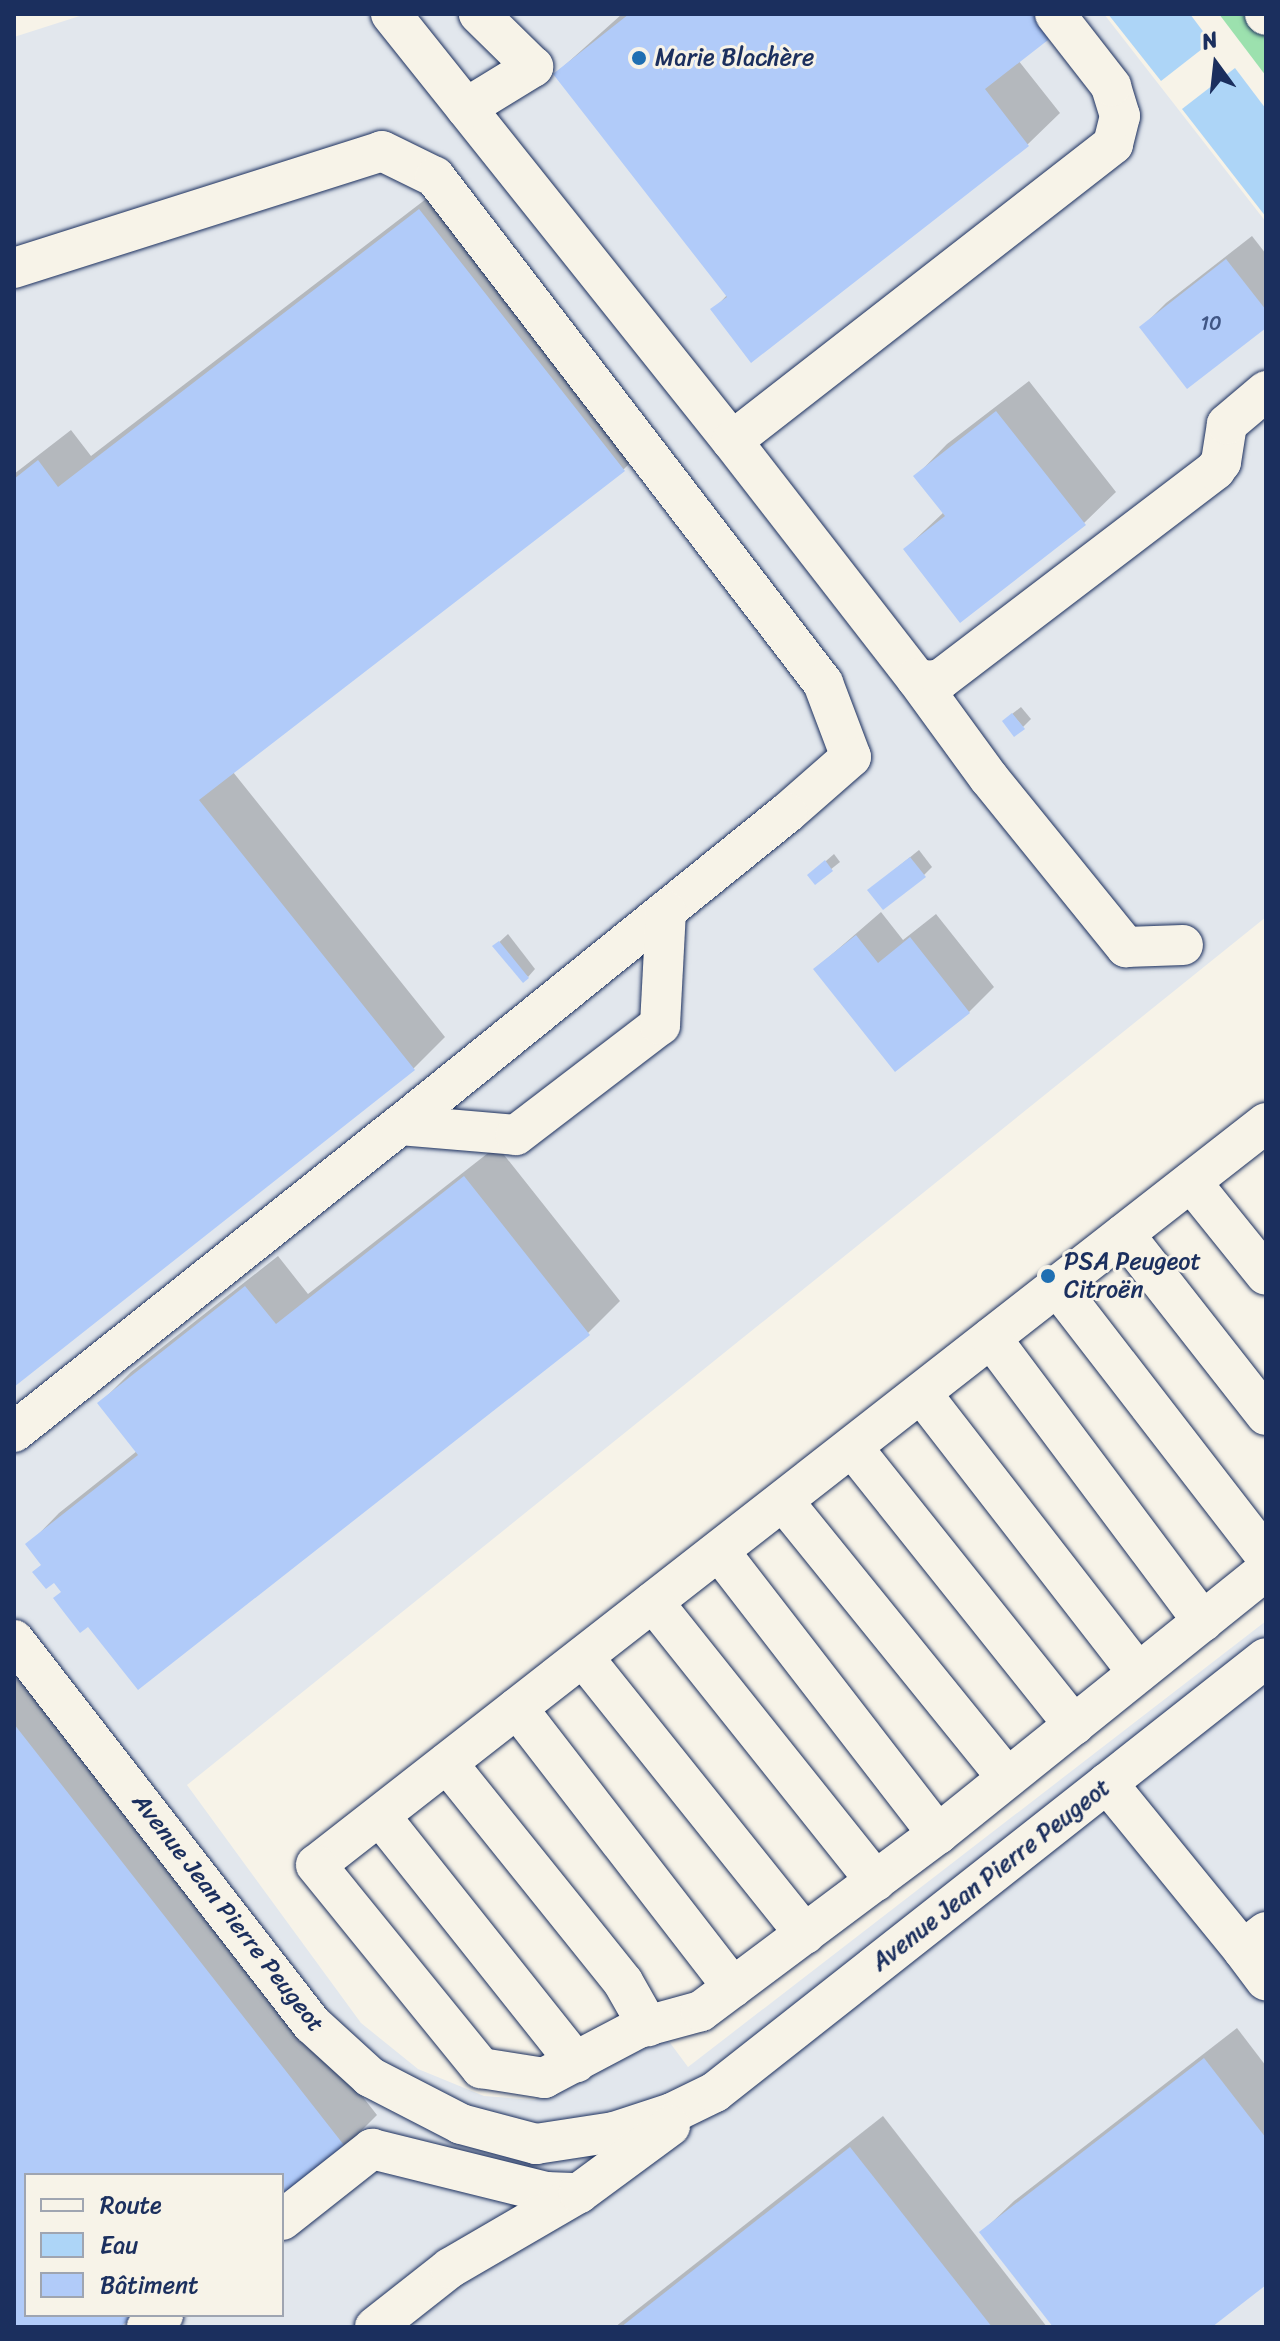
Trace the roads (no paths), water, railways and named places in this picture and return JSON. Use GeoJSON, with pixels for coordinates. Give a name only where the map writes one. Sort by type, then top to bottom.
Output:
{"type":"FeatureCollection","features":[{"type":"Feature","properties":{"kind":"street"},"geometry":{"type":"LineString","coordinates":[[391,14],[732,441],[916,678],[989,778],[1126,947],[1183,945]]}},
{"type":"Feature","properties":{"kind":"street"},"geometry":{"type":"LineString","coordinates":[[479,14],[533,67]]}},
{"type":"Feature","properties":{"kind":"street"},"geometry":{"type":"LineString","coordinates":[[517,14],[533,67]]}},
{"type":"Feature","properties":{"kind":"street"},"geometry":{"type":"LineString","coordinates":[[732,441],[1113,144],[1120,116],[1111,86],[1055,14]]}},
{"type":"Feature","properties":{"kind":"street"},"geometry":{"type":"LineString","coordinates":[[466,108],[533,67]]}},
{"type":"Feature","properties":{"kind":"street"},"geometry":{"type":"LineString","coordinates":[[14,268],[382,151],[435,177],[823,683],[841,723],[851,757],[666,911],[14,1432]]}},
{"type":"Feature","properties":{"kind":"street"},"geometry":{"type":"LineString","coordinates":[[916,678],[928,681],[941,679],[1215,470],[1221,462],[1227,424],[1266,391]]}},
{"type":"Feature","properties":{"kind":"street"},"geometry":{"type":"LineString","coordinates":[[400,1125],[516,1135],[660,1025],[666,911]]}},
{"type":"Feature","properties":{"kind":"street"},"geometry":{"type":"LineString","coordinates":[[1264,1130],[1191,1182],[316,1865],[481,2068],[544,2078],[648,2026],[701,2011],[938,1834],[1266,1570]]}},
{"type":"Feature","properties":{"kind":"street"},"geometry":{"type":"LineString","coordinates":[[1191,1182],[1266,1275]]}},
{"type":"Feature","properties":{"kind":"street"},"geometry":{"type":"LineString","coordinates":[[1124,1234],[1266,1415]]}},
{"type":"Feature","properties":{"kind":"street"},"geometry":{"type":"LineString","coordinates":[[1057,1286],[1266,1556]]}},
{"type":"Feature","properties":{"kind":"street"},"geometry":{"type":"LineString","coordinates":[[991,1338],[1203,1621]]}},
{"type":"Feature","properties":{"kind":"street"},"geometry":{"type":"LineString","coordinates":[[921,1393],[1138,1673]]}},
{"type":"Feature","properties":{"kind":"street"},"geometry":{"type":"LineString","coordinates":[[852,1447],[1074,1725]]}},
{"type":"Feature","properties":{"kind":"street"},"geometry":{"type":"LineString","coordinates":[[783,1501],[1007,1778]]}},
{"type":"Feature","properties":{"kind":"street"},"geometry":{"type":"LineString","coordinates":[[719,1551],[938,1834]]}},
{"type":"Feature","properties":{"kind":"street"},"geometry":{"type":"LineString","coordinates":[[653,1602],[876,1881]]}},
{"type":"Feature","properties":{"kind":"street","name":"Avenue Jean Pierre Peugeot"},"geometry":{"type":"LineString","coordinates":[[14,1640],[312,2024],[370,2077],[461,2124],[536,2144],[614,2132],[672,2113],[715,2092]]}},
{"type":"Feature","properties":{"kind":"street"},"geometry":{"type":"LineString","coordinates":[[583,1657],[805,1934]]}},
{"type":"Feature","properties":{"kind":"street","name":"Avenue Jean Pierre Peugeot"},"geometry":{"type":"LineString","coordinates":[[375,2327],[450,2268],[579,2193],[715,2092],[1266,1658]]}},
{"type":"Feature","properties":{"kind":"street"},"geometry":{"type":"LineString","coordinates":[[517,1708],[733,1987]]}},
{"type":"Feature","properties":{"kind":"street"},"geometry":{"type":"LineString","coordinates":[[447,1763],[623,1982],[648,2026]]}},
{"type":"Feature","properties":{"kind":"street"},"geometry":{"type":"LineString","coordinates":[[1107,1783],[1258,1954]]}},
{"type":"Feature","properties":{"kind":"street"},"geometry":{"type":"LineString","coordinates":[[380,1816],[576,2062]]}},
{"type":"Feature","properties":{"kind":"street"},"geometry":{"type":"LineString","coordinates":[[284,2218],[372,2149],[546,2192],[579,2193]]}},
{"type":"Feature","properties":{"kind":"water"},"geometry":{"type":"Polygon","coordinates":[[[1108,14],[1190,14],[1211,42],[1161,81],[1108,14]]]}},
{"type":"Feature","properties":{"kind":"water"},"geometry":{"type":"Polygon","coordinates":[[[1235,68],[1266,109],[1266,217],[1182,109],[1235,68]]]}},
{"type":"Feature","properties":{"kind":"place","name":"Marie Blachère"},"geometry":{"type":"Point","coordinates":[639,58]}},
{"type":"Feature","properties":{"kind":"place","name":"PSA Peugeot Citroën"},"geometry":{"type":"Point","coordinates":[1048,1276]}}]}
